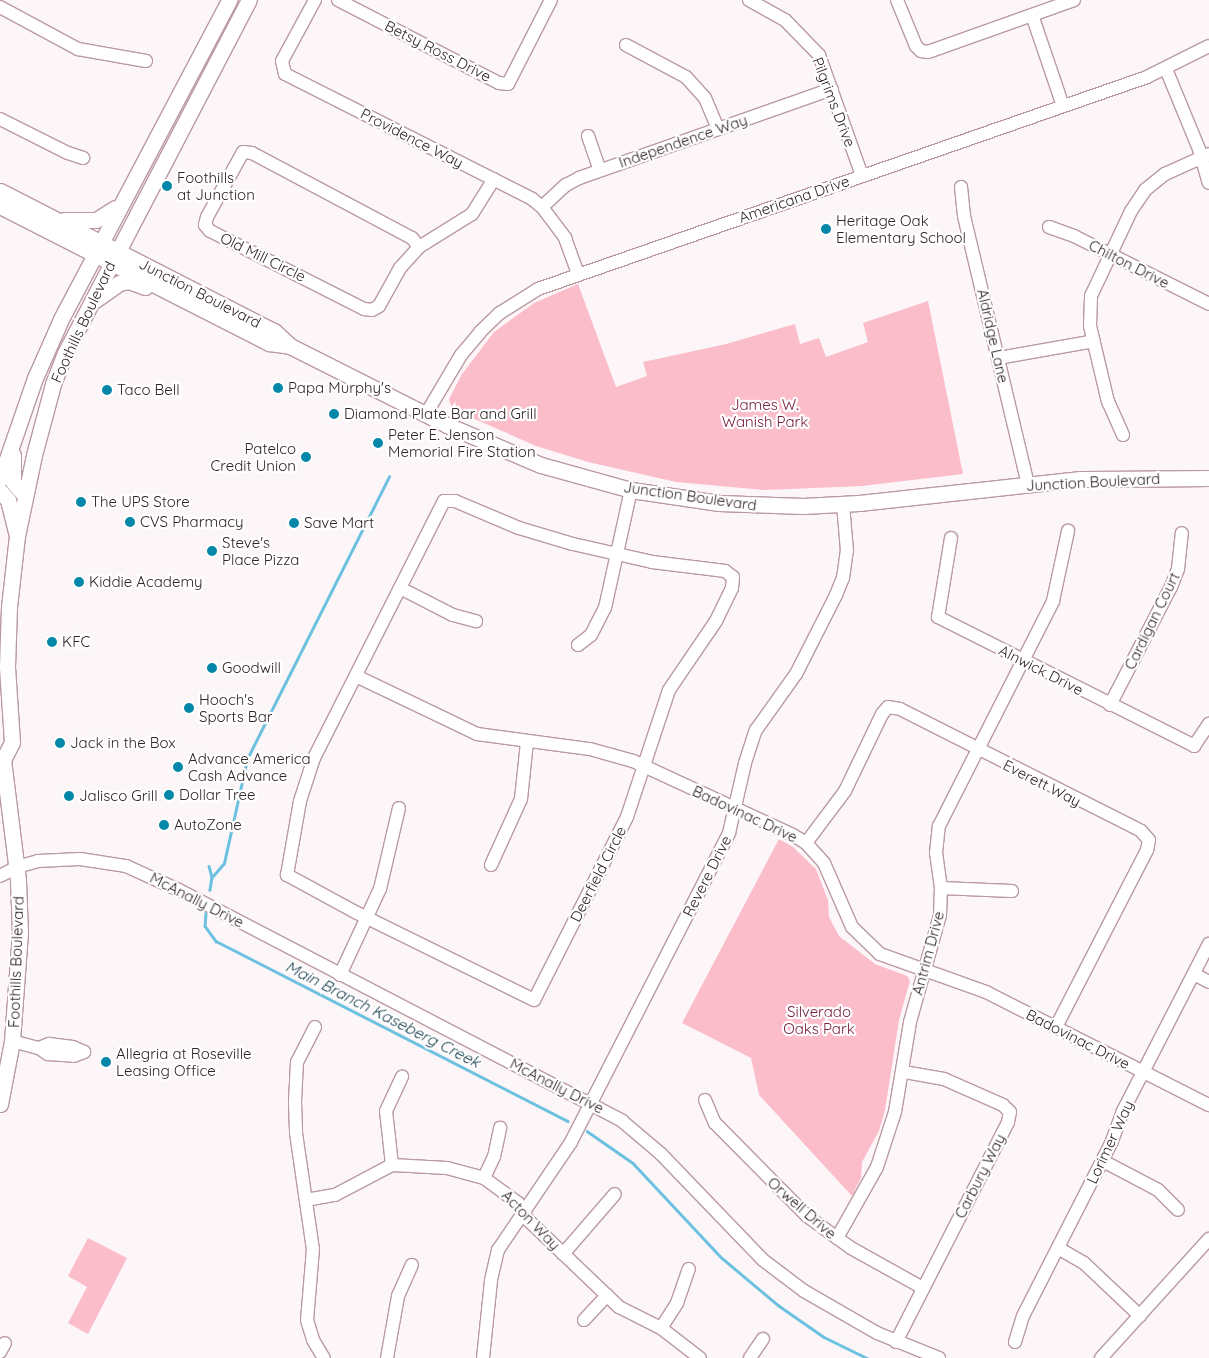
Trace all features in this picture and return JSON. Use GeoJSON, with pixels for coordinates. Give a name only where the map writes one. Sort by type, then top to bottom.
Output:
{"type":"FeatureCollection","features":[{"type":"Feature","properties":{"kind":"main road","name":"Foothills Boulevard"},"geometry":{"type":"LineString","coordinates":[[0,479],[43,359],[118,206],[229,0]]}},
{"type":"Feature","properties":{"kind":"main road","name":"Foothills Boulevard"},"geometry":{"type":"LineString","coordinates":[[0,1104],[12,1041],[20,933],[16,867],[2,759],[12,742],[5,709],[8,622],[17,536],[26,496],[53,384],[90,304],[249,0]]}},
{"type":"Feature","properties":{"kind":"main road","name":"Junction Boulevard"},"geometry":{"type":"LineString","coordinates":[[0,192],[54,219],[97,247]]}},
{"type":"Feature","properties":{"kind":"main road","name":"Junction Boulevard"},"geometry":{"type":"LineString","coordinates":[[0,206],[97,247],[274,331],[290,346],[426,414],[541,465],[631,490],[719,503],[766,506],[843,504],[1081,479],[1209,478]]}},
{"type":"Feature","properties":{"kind":"main road"},"geometry":{"type":"LineString","coordinates":[[54,219],[96,220],[118,206]]}},
{"type":"Feature","properties":{"kind":"main road","name":"Junction Boulevard"},"geometry":{"type":"LineString","coordinates":[[115,256],[203,309],[269,343],[290,346]]}},
{"type":"Feature","properties":{"kind":"main road"},"geometry":{"type":"LineString","coordinates":[[90,304],[119,282],[130,281],[203,309]]}},
{"type":"Feature","properties":{"kind":"main road"},"geometry":{"type":"LineString","coordinates":[[13,444],[13,482],[26,496]]}},
{"type":"Feature","properties":{"kind":"main road"},"geometry":{"type":"LineString","coordinates":[[0,491],[8,500],[17,536]]}},
{"type":"Feature","properties":{"kind":"street","name":"Providence Way"},"geometry":{"type":"LineString","coordinates":[[315,0],[282,61],[285,74],[494,180],[542,207],[565,238],[578,274]]}},
{"type":"Feature","properties":{"kind":"street","name":"Betsy Ross Drive"},"geometry":{"type":"LineString","coordinates":[[338,0],[499,82],[508,84],[549,3]]}},
{"type":"Feature","properties":{"kind":"street"},"geometry":{"type":"LineString","coordinates":[[536,0],[549,3]]}},
{"type":"Feature","properties":{"kind":"street","name":"Pilgrims Drive"},"geometry":{"type":"LineString","coordinates":[[749,0],[797,30],[818,56],[862,176]]}},
{"type":"Feature","properties":{"kind":"street"},"geometry":{"type":"LineString","coordinates":[[897,0],[921,51],[928,52],[1074,0]]}},
{"type":"Feature","properties":{"kind":"street"},"geometry":{"type":"LineString","coordinates":[[0,7],[78,49],[146,61]]}},
{"type":"Feature","properties":{"kind":"street"},"geometry":{"type":"LineString","coordinates":[[1032,15],[1063,106]]}},
{"type":"Feature","properties":{"kind":"street"},"geometry":{"type":"LineString","coordinates":[[626,45],[686,77],[705,98],[718,129]]}},
{"type":"Feature","properties":{"kind":"street","name":"Americana Drive"},"geometry":{"type":"LineString","coordinates":[[426,414],[461,355],[490,322],[520,299],[578,274],[1166,70],[1209,46]]}},
{"type":"Feature","properties":{"kind":"street"},"geometry":{"type":"LineString","coordinates":[[1166,70],[1205,156],[1209,183]]}},
{"type":"Feature","properties":{"kind":"street","name":"Independence Way"},"geometry":{"type":"LineString","coordinates":[[542,207],[566,185],[600,170],[832,90]]}},
{"type":"Feature","properties":{"kind":"street"},"geometry":{"type":"LineString","coordinates":[[0,119],[83,158]]}},
{"type":"Feature","properties":{"kind":"street"},"geometry":{"type":"LineString","coordinates":[[588,136],[600,170]]}},
{"type":"Feature","properties":{"kind":"street","name":"Old Mill Circle"},"geometry":{"type":"LineString","coordinates":[[419,247],[395,226],[252,153],[243,152],[236,158],[205,225],[210,231],[372,310],[379,306],[400,268],[419,247],[472,214],[494,180]]}},
{"type":"Feature","properties":{"kind":"street"},"geometry":{"type":"LineString","coordinates":[[1123,435],[1112,414],[1094,341],[1089,311],[1091,296],[1109,254],[1145,190],[1165,174],[1205,156]]}},
{"type":"Feature","properties":{"kind":"street","name":"Aldridge Lane"},"geometry":{"type":"LineString","coordinates":[[961,187],[964,216],[1028,484]]}},
{"type":"Feature","properties":{"kind":"street","name":"Chilton Drive"},"geometry":{"type":"LineString","coordinates":[[1048,227],[1109,254],[1209,304]]}},
{"type":"Feature","properties":{"kind":"street"},"geometry":{"type":"LineString","coordinates":[[998,358],[1094,341]]}},
{"type":"Feature","properties":{"kind":"street"},"geometry":{"type":"LineString","coordinates":[[578,645],[590,635],[600,622],[631,490]]}},
{"type":"Feature","properties":{"kind":"street","name":"Deerfield Circle"},"geometry":{"type":"LineString","coordinates":[[444,501],[455,501],[528,531],[617,555],[725,571],[733,577],[732,588],[716,621],[669,690],[627,817],[534,1000],[369,919],[287,875],[306,779],[444,501]]}},
{"type":"Feature","properties":{"kind":"street","name":"Revere Drive"},"geometry":{"type":"LineString","coordinates":[[483,1358],[493,1265],[504,1240],[564,1153],[729,833],[737,808],[745,763],[756,730],[796,674],[842,578],[846,551],[843,504]]}},
{"type":"Feature","properties":{"kind":"street","name":"Antrim Drive"},"geometry":{"type":"LineString","coordinates":[[837,1238],[876,1167],[895,1112],[904,1072],[910,1022],[940,914],[941,888],[936,853],[939,826],[1053,601],[1068,531]]}},
{"type":"Feature","properties":{"kind":"street","name":"Cardigan Court"},"geometry":{"type":"LineString","coordinates":[[1110,705],[1171,587],[1178,569],[1182,533]]}},
{"type":"Feature","properties":{"kind":"street","name":"Alnwick Drive"},"geometry":{"type":"LineString","coordinates":[[951,538],[938,618],[1194,746],[1209,724]]}},
{"type":"Feature","properties":{"kind":"street"},"geometry":{"type":"LineString","coordinates":[[400,588],[453,615],[476,620]]}},
{"type":"Feature","properties":{"kind":"street","name":"Badovinac Drive"},"geometry":{"type":"LineString","coordinates":[[356,676],[458,727],[497,739],[590,749],[643,766],[737,808],[806,843],[831,875],[844,912],[859,936],[880,954],[970,985],[1209,1105]]}},
{"type":"Feature","properties":{"kind":"street","name":"Everett Way"},"geometry":{"type":"LineString","coordinates":[[806,843],[845,792],[882,714],[888,707],[900,709],[976,750],[1141,832],[1149,840],[1056,1027]]}},
{"type":"Feature","properties":{"kind":"street"},"geometry":{"type":"LineString","coordinates":[[491,865],[521,799],[528,742]]}},
{"type":"Feature","properties":{"kind":"street"},"geometry":{"type":"LineString","coordinates":[[340,975],[369,919],[380,889],[398,808]]}},
{"type":"Feature","properties":{"kind":"street","name":"McAnally Drive"},"geometry":{"type":"LineString","coordinates":[[0,876],[16,867],[44,860],[80,858],[126,866],[152,876],[590,1103],[641,1134],[763,1260],[844,1316],[896,1342],[939,1358]]}},
{"type":"Feature","properties":{"kind":"street","name":"McAnally Drive"},"geometry":{"type":"LineString","coordinates":[[0,865],[16,867]]}},
{"type":"Feature","properties":{"kind":"street"},"geometry":{"type":"LineString","coordinates":[[941,888],[1012,891]]}},
{"type":"Feature","properties":{"kind":"street","name":"Lorimer Way"},"geometry":{"type":"LineString","coordinates":[[1014,1342],[1023,1316],[1103,1161],[1143,1072],[1209,944]]}},
{"type":"Feature","properties":{"kind":"street"},"geometry":{"type":"LineString","coordinates":[[1194,974],[1209,982]]}},
{"type":"Feature","properties":{"kind":"street"},"geometry":{"type":"LineString","coordinates":[[315,1028],[297,1062],[296,1133],[313,1249],[307,1320],[313,1340],[324,1358]]}},
{"type":"Feature","properties":{"kind":"street"},"geometry":{"type":"LineString","coordinates":[[12,1041],[39,1048],[49,1044],[65,1046],[84,1052]]}},
{"type":"Feature","properties":{"kind":"street","name":"Carbury Way"},"geometry":{"type":"LineString","coordinates":[[896,1342],[1008,1122],[1010,1112],[1003,1105],[944,1079],[904,1072]]}},
{"type":"Feature","properties":{"kind":"street"},"geometry":{"type":"LineString","coordinates":[[306,1200],[335,1195],[392,1165],[386,1110],[402,1077]]}},
{"type":"Feature","properties":{"kind":"street","name":"Orwell Drive"},"geometry":{"type":"LineString","coordinates":[[705,1100],[715,1123],[767,1179],[837,1238],[923,1288]]}},
{"type":"Feature","properties":{"kind":"street"},"geometry":{"type":"LineString","coordinates":[[484,1178],[494,1157],[500,1128]]}},
{"type":"Feature","properties":{"kind":"street"},"geometry":{"type":"LineString","coordinates":[[1103,1161],[1158,1190],[1178,1210]]}},
{"type":"Feature","properties":{"kind":"street","name":"Acton Way"},"geometry":{"type":"LineString","coordinates":[[392,1165],[447,1168],[484,1178],[518,1204],[523,1212],[607,1296],[628,1313],[661,1328],[700,1358]]}},
{"type":"Feature","properties":{"kind":"street"},"geometry":{"type":"LineString","coordinates":[[564,1254],[615,1194]]}},
{"type":"Feature","properties":{"kind":"street"},"geometry":{"type":"LineString","coordinates":[[1100,1358],[1209,1239]]}},
{"type":"Feature","properties":{"kind":"street"},"geometry":{"type":"LineString","coordinates":[[1058,1248],[1084,1263],[1140,1316]]}},
{"type":"Feature","properties":{"kind":"street"},"geometry":{"type":"LineString","coordinates":[[387,1358],[398,1296],[412,1265]]}},
{"type":"Feature","properties":{"kind":"street"},"geometry":{"type":"LineString","coordinates":[[661,1328],[677,1303],[689,1269]]}},
{"type":"Feature","properties":{"kind":"street"},"geometry":{"type":"LineString","coordinates":[[584,1320],[607,1296]]}},
{"type":"Feature","properties":{"kind":"street"},"geometry":{"type":"LineString","coordinates":[[750,1358],[763,1339]]}},
{"type":"Feature","properties":{"kind":"green space","name":"James W. Wanish Park"},"geometry":{"type":"Polygon","coordinates":[[[578,284],[616,387],[647,376],[643,362],[726,344],[795,324],[800,344],[819,338],[826,357],[868,342],[863,323],[928,301],[963,474],[862,486],[765,490],[676,482],[588,462],[536,446],[452,409],[449,399],[462,374],[494,332],[534,303],[578,284]]]}},
{"type":"Feature","properties":{"kind":"green space","name":"Silverado Oaks Park"},"geometry":{"type":"Polygon","coordinates":[[[779,839],[793,847],[816,869],[828,900],[829,917],[839,936],[875,964],[907,976],[910,981],[899,1020],[885,1110],[879,1131],[862,1162],[861,1178],[852,1196],[759,1095],[751,1058],[682,1023],[779,839]]]}},
{"type":"Feature","properties":{"kind":"green space"},"geometry":{"type":"Polygon","coordinates":[[[88,1238],[127,1258],[88,1334],[68,1323],[87,1287],[68,1276],[88,1238]]]}},
{"type":"Feature","properties":{"kind":"waterway"},"geometry":{"type":"LineString","coordinates":[[212,877],[224,863],[247,759],[389,477]]}},
{"type":"Feature","properties":{"kind":"waterway","name":"Main Branch Kaseberg Creek"},"geometry":{"type":"LineString","coordinates":[[209,866],[212,877],[210,890]]}},
{"type":"Feature","properties":{"kind":"waterway","name":"Main Branch Kaseberg Creek"},"geometry":{"type":"LineString","coordinates":[[206,913],[205,926],[216,941],[568,1121]]}},
{"type":"Feature","properties":{"kind":"waterway","name":"Main Branch Kaseberg Creek"},"geometry":{"type":"LineString","coordinates":[[587,1131],[633,1163],[722,1258],[778,1305],[824,1337],[867,1358]]}},
{"type":"Feature","properties":{"kind":"place","name":"Foothills at Junction"},"geometry":{"type":"Point","coordinates":[167,186]}},
{"type":"Feature","properties":{"kind":"place","name":"Heritage Oak Elementary School"},"geometry":{"type":"Point","coordinates":[826,229]}},
{"type":"Feature","properties":{"kind":"place","name":"Papa Murphy's"},"geometry":{"type":"Point","coordinates":[278,388]}},
{"type":"Feature","properties":{"kind":"place","name":"Taco Bell"},"geometry":{"type":"Point","coordinates":[107,390]}},
{"type":"Feature","properties":{"kind":"place","name":"Diamond Plate Bar and Grill"},"geometry":{"type":"Point","coordinates":[334,414]}},
{"type":"Feature","properties":{"kind":"place","name":"Peter E. Jenson Memorial Fire Station"},"geometry":{"type":"Point","coordinates":[378,443]}},
{"type":"Feature","properties":{"kind":"place","name":"Patelco Credit Union"},"geometry":{"type":"Point","coordinates":[306,457]}},
{"type":"Feature","properties":{"kind":"place","name":"The UPS Store"},"geometry":{"type":"Point","coordinates":[81,502]}},
{"type":"Feature","properties":{"kind":"place","name":"CVS Pharmacy"},"geometry":{"type":"Point","coordinates":[130,522]}},
{"type":"Feature","properties":{"kind":"place","name":"Save Mart"},"geometry":{"type":"Point","coordinates":[294,523]}},
{"type":"Feature","properties":{"kind":"place","name":"Steve's Place Pizza"},"geometry":{"type":"Point","coordinates":[212,551]}},
{"type":"Feature","properties":{"kind":"place","name":"Kiddie Academy"},"geometry":{"type":"Point","coordinates":[79,582]}},
{"type":"Feature","properties":{"kind":"place","name":"KFC"},"geometry":{"type":"Point","coordinates":[52,642]}},
{"type":"Feature","properties":{"kind":"place","name":"Goodwill"},"geometry":{"type":"Point","coordinates":[212,668]}},
{"type":"Feature","properties":{"kind":"place","name":"Hooch's Sports Bar"},"geometry":{"type":"Point","coordinates":[189,708]}},
{"type":"Feature","properties":{"kind":"place","name":"Jack in the Box"},"geometry":{"type":"Point","coordinates":[60,743]}},
{"type":"Feature","properties":{"kind":"place","name":"Advance America Cash Advance"},"geometry":{"type":"Point","coordinates":[178,767]}},
{"type":"Feature","properties":{"kind":"place","name":"Dollar Tree"},"geometry":{"type":"Point","coordinates":[169,795]}},
{"type":"Feature","properties":{"kind":"place","name":"Jalisco Grill"},"geometry":{"type":"Point","coordinates":[69,796]}},
{"type":"Feature","properties":{"kind":"place","name":"AutoZone"},"geometry":{"type":"Point","coordinates":[164,825]}},
{"type":"Feature","properties":{"kind":"place","name":"Allegria at Roseville Leasing Office"},"geometry":{"type":"Point","coordinates":[106,1062]}}]}
